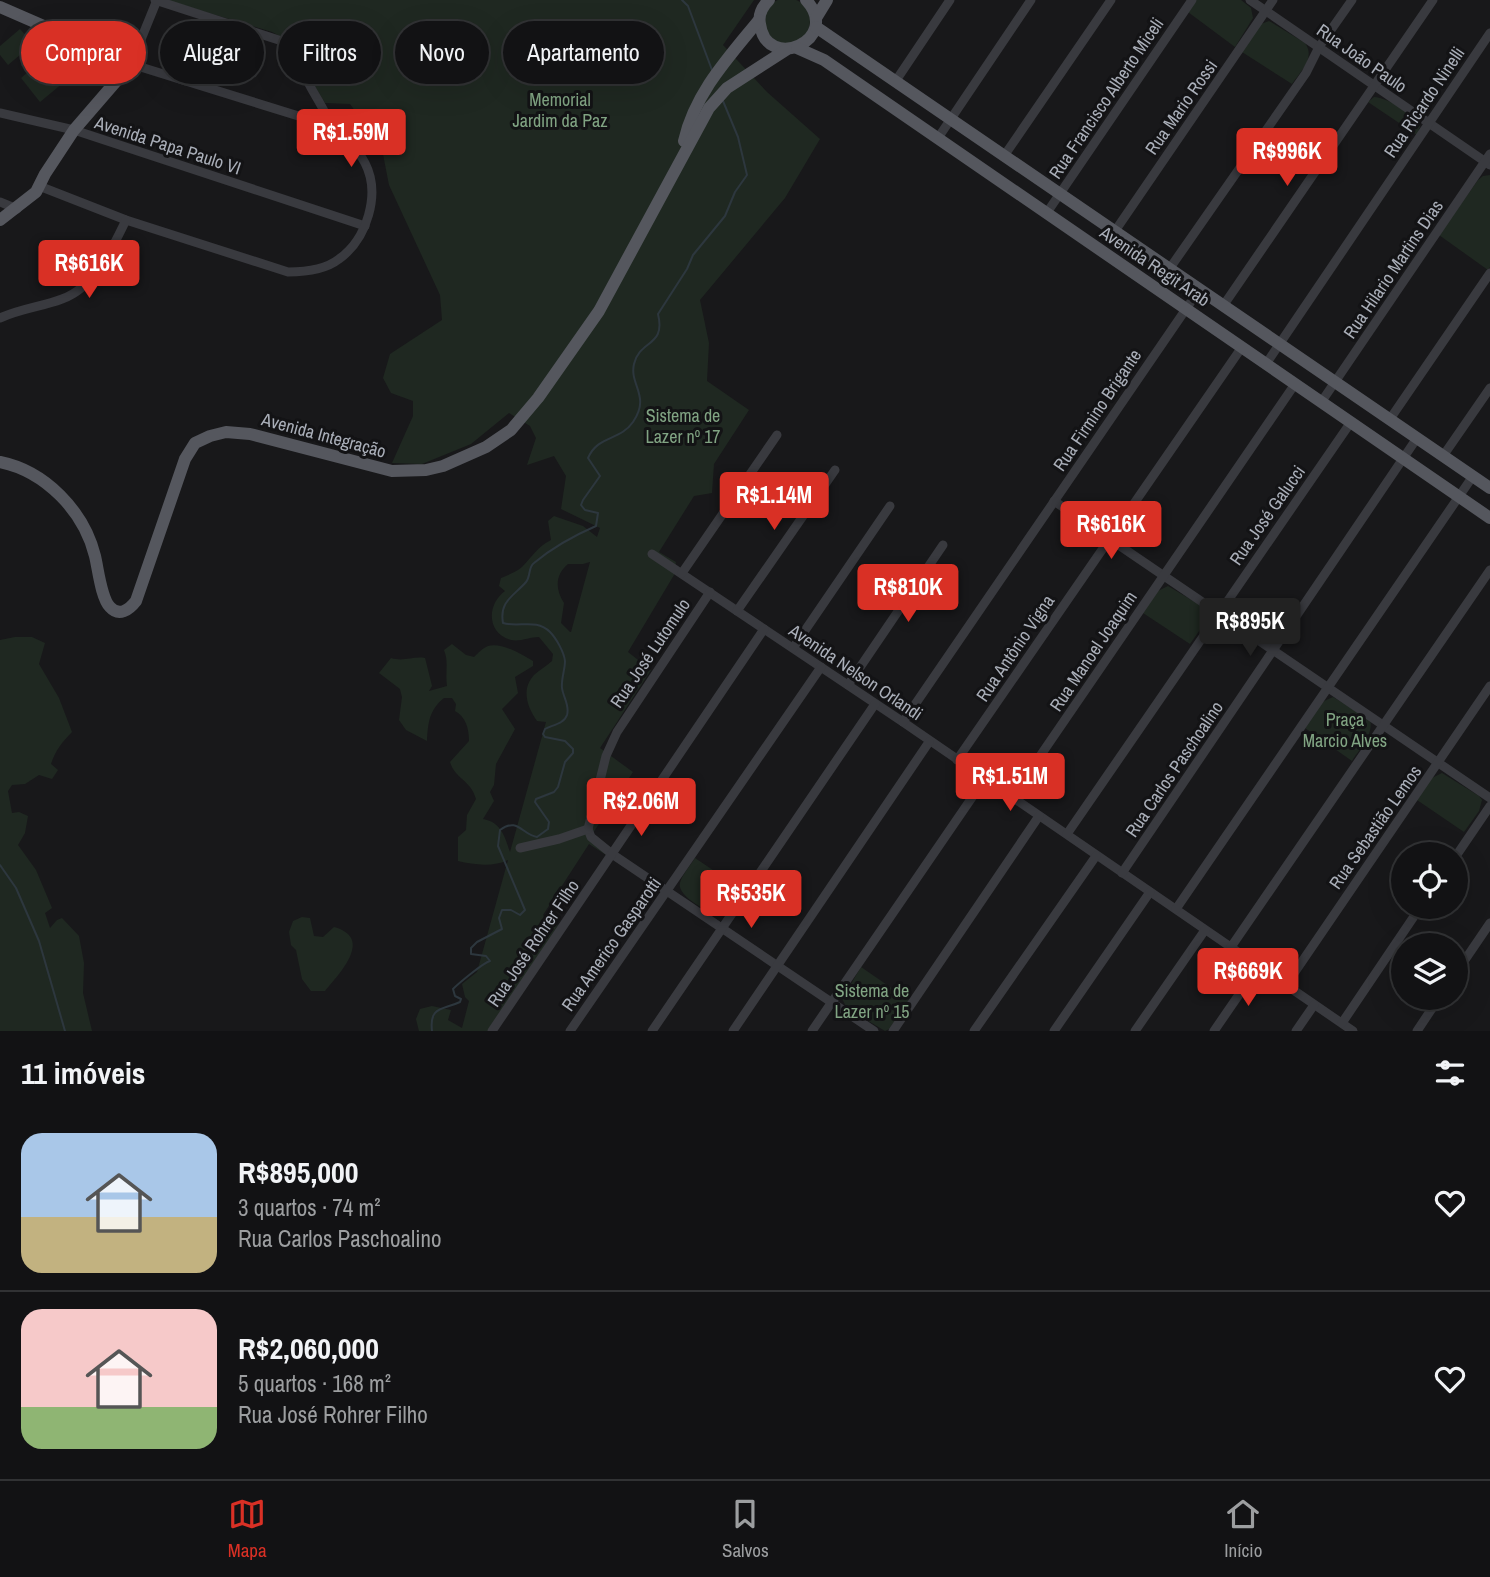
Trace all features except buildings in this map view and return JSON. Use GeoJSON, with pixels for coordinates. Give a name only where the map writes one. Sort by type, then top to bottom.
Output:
{"type":"FeatureCollection","features":[{"type":"Feature","properties":{"kind":"main road","name":"Avenida Integração"},"geometry":{"type":"LineString","coordinates":[[679,159],[697,103],[714,76],[759,20],[761,10],[769,0]]}},
{"type":"Feature","properties":{"kind":"main road"},"geometry":{"type":"LineString","coordinates":[[806,0],[813,10],[816,23]]}},
{"type":"Feature","properties":{"kind":"main road","name":"Avenida Integração"},"geometry":{"type":"LineString","coordinates":[[0,462],[18,467],[58,493],[79,519],[88,536],[107,604],[117,611],[127,611],[136,601],[185,459],[195,443],[210,436],[226,432],[250,434],[374,468],[409,472],[459,460],[486,447],[511,430],[538,398],[598,311],[709,108],[721,95],[808,41],[827,0]]}},
{"type":"Feature","properties":{"kind":"main road"},"geometry":{"type":"LineString","coordinates":[[0,7],[32,21]]}},
{"type":"Feature","properties":{"kind":"main road","name":"Avenida Regit Arab"},"geometry":{"type":"LineString","coordinates":[[759,20],[766,40],[775,47],[792,49],[824,60],[1490,518]]}},
{"type":"Feature","properties":{"kind":"main road","name":"Avenida Regit Arab"},"geometry":{"type":"LineString","coordinates":[[816,23],[895,82],[1490,488]]}},
{"type":"Feature","properties":{"kind":"main road"},"geometry":{"type":"LineString","coordinates":[[0,220],[31,198],[74,130],[114,84]]}},
{"type":"Feature","properties":{"kind":"street"},"geometry":{"type":"LineString","coordinates":[[39,186],[126,220],[288,272],[310,270],[339,260],[352,247],[365,226],[373,188],[370,177],[361,156],[349,140],[334,127],[308,82],[301,59],[288,43],[157,0],[146,27]]}},
{"type":"Feature","properties":{"kind":"street"},"geometry":{"type":"LineString","coordinates":[[895,82],[950,0]]}},
{"type":"Feature","properties":{"kind":"street"},"geometry":{"type":"LineString","coordinates":[[938,138],[1031,0]]}},
{"type":"Feature","properties":{"kind":"street"},"geometry":{"type":"LineString","coordinates":[[1004,156],[1111,0]]}},
{"type":"Feature","properties":{"kind":"street","name":"Rua Francisco Alberto Miceli"},"geometry":{"type":"LineString","coordinates":[[1046,214],[1192,0]]}},
{"type":"Feature","properties":{"kind":"street","name":"Rua João Paulo"},"geometry":{"type":"LineString","coordinates":[[1250,0],[1488,161]]}},
{"type":"Feature","properties":{"kind":"street","name":"Rua Mario Rossi"},"geometry":{"type":"LineString","coordinates":[[1115,231],[1273,0]]}},
{"type":"Feature","properties":{"kind":"street"},"geometry":{"type":"LineString","coordinates":[[1170,268],[1306,73],[1352,0]]}},
{"type":"Feature","properties":{"kind":"street"},"geometry":{"type":"LineString","coordinates":[[1223,306],[1433,0]]}},
{"type":"Feature","properties":{"kind":"street","name":"Rua Ricardo Ninelli"},"geometry":{"type":"LineString","coordinates":[[1266,364],[1490,33]]}},
{"type":"Feature","properties":{"kind":"street"},"geometry":{"type":"LineString","coordinates":[[146,69],[334,127]]}},
{"type":"Feature","properties":{"kind":"street","name":"Avenida Papa Paulo VI"},"geometry":{"type":"LineString","coordinates":[[0,113],[74,130],[365,226]]}},
{"type":"Feature","properties":{"kind":"street","name":"Rua Hilario Martins Dias"},"geometry":{"type":"LineString","coordinates":[[1322,401],[1488,161]]}},
{"type":"Feature","properties":{"kind":"street"},"geometry":{"type":"LineString","coordinates":[[0,202],[17,209]]}},
{"type":"Feature","properties":{"kind":"street"},"geometry":{"type":"LineString","coordinates":[[0,318],[66,298],[76,292],[106,260],[126,220]]}},
{"type":"Feature","properties":{"kind":"street"},"geometry":{"type":"LineString","coordinates":[[1390,419],[1490,273]]}},
{"type":"Feature","properties":{"kind":"street","name":"Rua Firmino Brigante"},"geometry":{"type":"LineString","coordinates":[[903,722],[1199,290]]}},
{"type":"Feature","properties":{"kind":"street","name":"Rua Antônio Vigna"},"geometry":{"type":"LineString","coordinates":[[957,760],[1242,347]]}},
{"type":"Feature","properties":{"kind":"street","name":"Rua Manoel Joaquim"},"geometry":{"type":"LineString","coordinates":[[1012,797],[1295,384]]}},
{"type":"Feature","properties":{"kind":"street"},"geometry":{"type":"LineString","coordinates":[[1443,456],[1490,388]]}},
{"type":"Feature","properties":{"kind":"street","name":"Rua José Galucci"},"geometry":{"type":"LineString","coordinates":[[1067,834],[1351,422]]}},
{"type":"Feature","properties":{"kind":"street"},"geometry":{"type":"LineString","coordinates":[[682,573],[777,435]]}},
{"type":"Feature","properties":{"kind":"street","name":"Rua Carlos Paschoalino"},"geometry":{"type":"LineString","coordinates":[[1122,873],[1416,438]]}},
{"type":"Feature","properties":{"kind":"street"},"geometry":{"type":"LineString","coordinates":[[737,611],[835,470]]}},
{"type":"Feature","properties":{"kind":"street"},"geometry":{"type":"LineString","coordinates":[[1176,909],[1473,476]]}},
{"type":"Feature","properties":{"kind":"street"},"geometry":{"type":"LineString","coordinates":[[1054,501],[1490,798]]}},
{"type":"Feature","properties":{"kind":"street"},"geometry":{"type":"LineString","coordinates":[[793,648],[890,506]]}},
{"type":"Feature","properties":{"kind":"street"},"geometry":{"type":"LineString","coordinates":[[848,685],[943,545]]}},
{"type":"Feature","properties":{"kind":"street","name":"Avenida Nelson Orlandi"},"geometry":{"type":"LineString","coordinates":[[652,554],[903,722],[1353,1031]]}},
{"type":"Feature","properties":{"kind":"street"},"geometry":{"type":"LineString","coordinates":[[1231,947],[1490,570]]}},
{"type":"Feature","properties":{"kind":"street","name":"Rua José Lutomulo"},"geometry":{"type":"LineString","coordinates":[[587,829],[606,756],[617,732],[710,592]]}},
{"type":"Feature","properties":{"kind":"street","name":"Rua José Rohrer Filho"},"geometry":{"type":"LineString","coordinates":[[492,1031],[764,629]]}},
{"type":"Feature","properties":{"kind":"street","name":"Rua Americo Gasparotti"},"geometry":{"type":"LineString","coordinates":[[570,1031],[821,667]]}},
{"type":"Feature","properties":{"kind":"street","name":"Rua Sebastião Lemos"},"geometry":{"type":"LineString","coordinates":[[1286,985],[1490,686]]}},
{"type":"Feature","properties":{"kind":"street"},"geometry":{"type":"LineString","coordinates":[[652,1031],[875,704]]}},
{"type":"Feature","properties":{"kind":"street"},"geometry":{"type":"LineString","coordinates":[[733,1031],[929,742]]}},
{"type":"Feature","properties":{"kind":"street"},"geometry":{"type":"LineString","coordinates":[[812,1031],[984,779]]}},
{"type":"Feature","properties":{"kind":"street"},"geometry":{"type":"LineString","coordinates":[[1466,842],[1490,806]]}},
{"type":"Feature","properties":{"kind":"street"},"geometry":{"type":"LineString","coordinates":[[893,1031],[1040,816]]}},
{"type":"Feature","properties":{"kind":"street"},"geometry":{"type":"LineString","coordinates":[[520,848],[587,829],[591,837],[612,854],[874,1031]]}},
{"type":"Feature","properties":{"kind":"street"},"geometry":{"type":"LineString","coordinates":[[974,1031],[1096,856]]}},
{"type":"Feature","properties":{"kind":"street"},"geometry":{"type":"LineString","coordinates":[[1054,1031],[1150,892]]}},
{"type":"Feature","properties":{"kind":"street"},"geometry":{"type":"LineString","coordinates":[[1342,1023],[1412,919]]}},
{"type":"Feature","properties":{"kind":"street"},"geometry":{"type":"LineString","coordinates":[[1468,955],[1490,923]]}},
{"type":"Feature","properties":{"kind":"street"},"geometry":{"type":"LineString","coordinates":[[1135,1031],[1205,930]]}},
{"type":"Feature","properties":{"kind":"street"},"geometry":{"type":"LineString","coordinates":[[1214,1031],[1258,967]]}},
{"type":"Feature","properties":{"kind":"street"},"geometry":{"type":"LineString","coordinates":[[1296,1031],[1314,1005]]}},
{"type":"Feature","properties":{"kind":"street"},"geometry":{"type":"LineString","coordinates":[[1417,1031],[1431,1010]]}},
{"type":"Feature","properties":{"kind":"green space"},"geometry":{"type":"Polygon","coordinates":[[[166,0],[754,0],[723,45],[767,92],[820,139],[785,198],[700,300],[709,343],[707,381],[749,410],[714,464],[712,493],[694,496],[659,552],[676,562],[674,575],[628,652],[651,670],[600,748],[633,772],[593,833],[611,848],[606,855],[589,844],[543,915],[558,925],[491,1031],[419,1031],[416,1019],[420,1009],[432,1006],[451,1010],[448,1020],[462,1028],[469,1001],[465,997],[462,984],[477,972],[508,860],[484,865],[458,861],[458,837],[466,830],[467,815],[476,799],[471,788],[455,772],[450,762],[469,741],[466,724],[455,711],[456,704],[452,698],[444,698],[432,712],[427,741],[406,730],[399,720],[402,697],[400,689],[379,673],[391,658],[425,658],[432,686],[429,691],[447,686],[444,650],[452,644],[466,655],[474,657],[484,648],[493,645],[511,649],[533,661],[533,666],[515,677],[518,693],[502,709],[515,729],[496,764],[494,785],[490,792],[494,801],[483,819],[498,827],[510,852],[546,722],[537,721],[530,710],[528,686],[534,675],[552,661],[553,654],[539,637],[511,640],[503,636],[493,625],[492,610],[505,591],[499,586],[501,578],[520,569],[538,549],[551,540],[548,521],[554,516],[583,526],[597,537],[600,528],[561,509],[566,476],[554,456],[527,465],[536,438],[530,426],[509,413],[471,444],[422,464],[392,463],[413,416],[413,401],[391,393],[383,378],[390,354],[442,320],[440,295],[389,185],[382,149],[350,104],[325,103],[313,84],[381,84],[381,21],[278,21],[278,35],[264,30],[264,21],[236,21],[166,0]],[[590,562],[568,564],[559,577],[559,593],[564,603],[561,623],[570,632],[590,562]]]}},
{"type":"Feature","properties":{"kind":"green space"},"geometry":{"type":"Polygon","coordinates":[[[778,0],[796,0],[808,12],[808,30],[796,42],[778,42],[766,30],[766,12],[778,0]]]}},
{"type":"Feature","properties":{"kind":"green space"},"geometry":{"type":"Polygon","coordinates":[[[1196,0],[1241,0],[1251,8],[1253,18],[1235,47],[1188,12],[1196,0]]]}},
{"type":"Feature","properties":{"kind":"green space"},"geometry":{"type":"Polygon","coordinates":[[[1269,21],[1305,43],[1308,49],[1306,65],[1292,84],[1242,52],[1261,24],[1269,21]]]}},
{"type":"Feature","properties":{"kind":"green space"},"geometry":{"type":"Polygon","coordinates":[[[21,30],[21,54],[8,65],[0,55],[0,46],[21,30]]]}},
{"type":"Feature","properties":{"kind":"green space"},"geometry":{"type":"Polygon","coordinates":[[[26,84],[62,84],[40,102],[26,84]]]}},
{"type":"Feature","properties":{"kind":"green space"},"geometry":{"type":"Polygon","coordinates":[[[1374,97],[1393,104],[1413,117],[1420,127],[1417,135],[1368,102],[1374,97]]]}},
{"type":"Feature","properties":{"kind":"green space"},"geometry":{"type":"Polygon","coordinates":[[[1490,175],[1488,270],[1439,235],[1478,180],[1490,175]]]}},
{"type":"Feature","properties":{"kind":"green space"},"geometry":{"type":"Polygon","coordinates":[[[1168,586],[1205,608],[1208,613],[1190,644],[1143,613],[1158,591],[1168,586]]]}},
{"type":"Feature","properties":{"kind":"green space"},"geometry":{"type":"Polygon","coordinates":[[[32,637],[45,643],[39,664],[59,698],[72,732],[53,759],[51,764],[58,770],[52,779],[39,775],[25,784],[12,785],[8,791],[12,813],[19,812],[28,816],[25,833],[18,845],[36,870],[52,908],[45,913],[50,928],[62,918],[79,936],[84,963],[83,993],[92,1031],[0,1031],[0,640],[32,637]]]}},
{"type":"Feature","properties":{"kind":"green space","name":"Praça Marcio Alves"},"geometry":{"type":"Polygon","coordinates":[[[1333,697],[1370,719],[1368,736],[1352,761],[1305,728],[1322,702],[1333,697]]]}},
{"type":"Feature","properties":{"kind":"green space"},"geometry":{"type":"Polygon","coordinates":[[[1442,773],[1482,800],[1479,811],[1464,832],[1417,800],[1432,778],[1442,773]]]}},
{"type":"Feature","properties":{"kind":"green space"},"geometry":{"type":"Polygon","coordinates":[[[695,858],[741,889],[723,916],[696,904],[683,894],[680,888],[682,877],[695,858]]]}},
{"type":"Feature","properties":{"kind":"green space"},"geometry":{"type":"Polygon","coordinates":[[[302,917],[310,918],[314,936],[323,937],[334,927],[346,932],[352,939],[353,947],[345,966],[325,991],[311,991],[302,979],[296,950],[291,945],[289,932],[293,921],[302,917]]]}},
{"type":"Feature","properties":{"kind":"green space","name":"Sistema de Lazer nº 15"},"geometry":{"type":"Polygon","coordinates":[[[861,967],[909,1000],[885,1031],[847,1008],[842,999],[861,967]]]}},
{"type":"Feature","properties":{"kind":"waterway"},"geometry":{"type":"LineString","coordinates":[[682,0],[688,6],[712,70]]}},
{"type":"Feature","properties":{"kind":"waterway"},"geometry":{"type":"LineString","coordinates":[[432,1031],[435,1013],[460,1002],[461,999],[455,996],[453,989],[490,961],[486,956],[471,954],[471,948],[502,929],[499,918],[502,910],[511,910],[520,915],[525,910],[498,846],[500,830],[511,825],[537,837],[548,829],[549,822],[535,802],[558,787],[565,762],[573,753],[573,749],[565,741],[545,737],[543,734],[545,729],[561,722],[568,711],[562,688],[565,661],[561,649],[552,635],[539,625],[503,623],[503,609],[526,582],[534,563],[564,542],[596,526],[598,513],[585,510],[581,505],[600,476],[588,458],[597,445],[622,432],[633,422],[640,405],[633,371],[637,356],[656,338],[660,325],[658,314],[693,255],[725,216],[735,192],[747,175],[738,137],[723,101]]}},
{"type":"Feature","properties":{"kind":"waterway"},"geometry":{"type":"LineString","coordinates":[[0,865],[16,888],[39,941],[65,1031]]}},
{"type":"Feature","properties":{"kind":"park label","name":"Memorial Jardim da Paz"},"geometry":{"type":"Point","coordinates":[560,109]}},
{"type":"Feature","properties":{"kind":"park label","name":"Sistema de Lazer nº 17"},"geometry":{"type":"Point","coordinates":[683,425]}}]}
